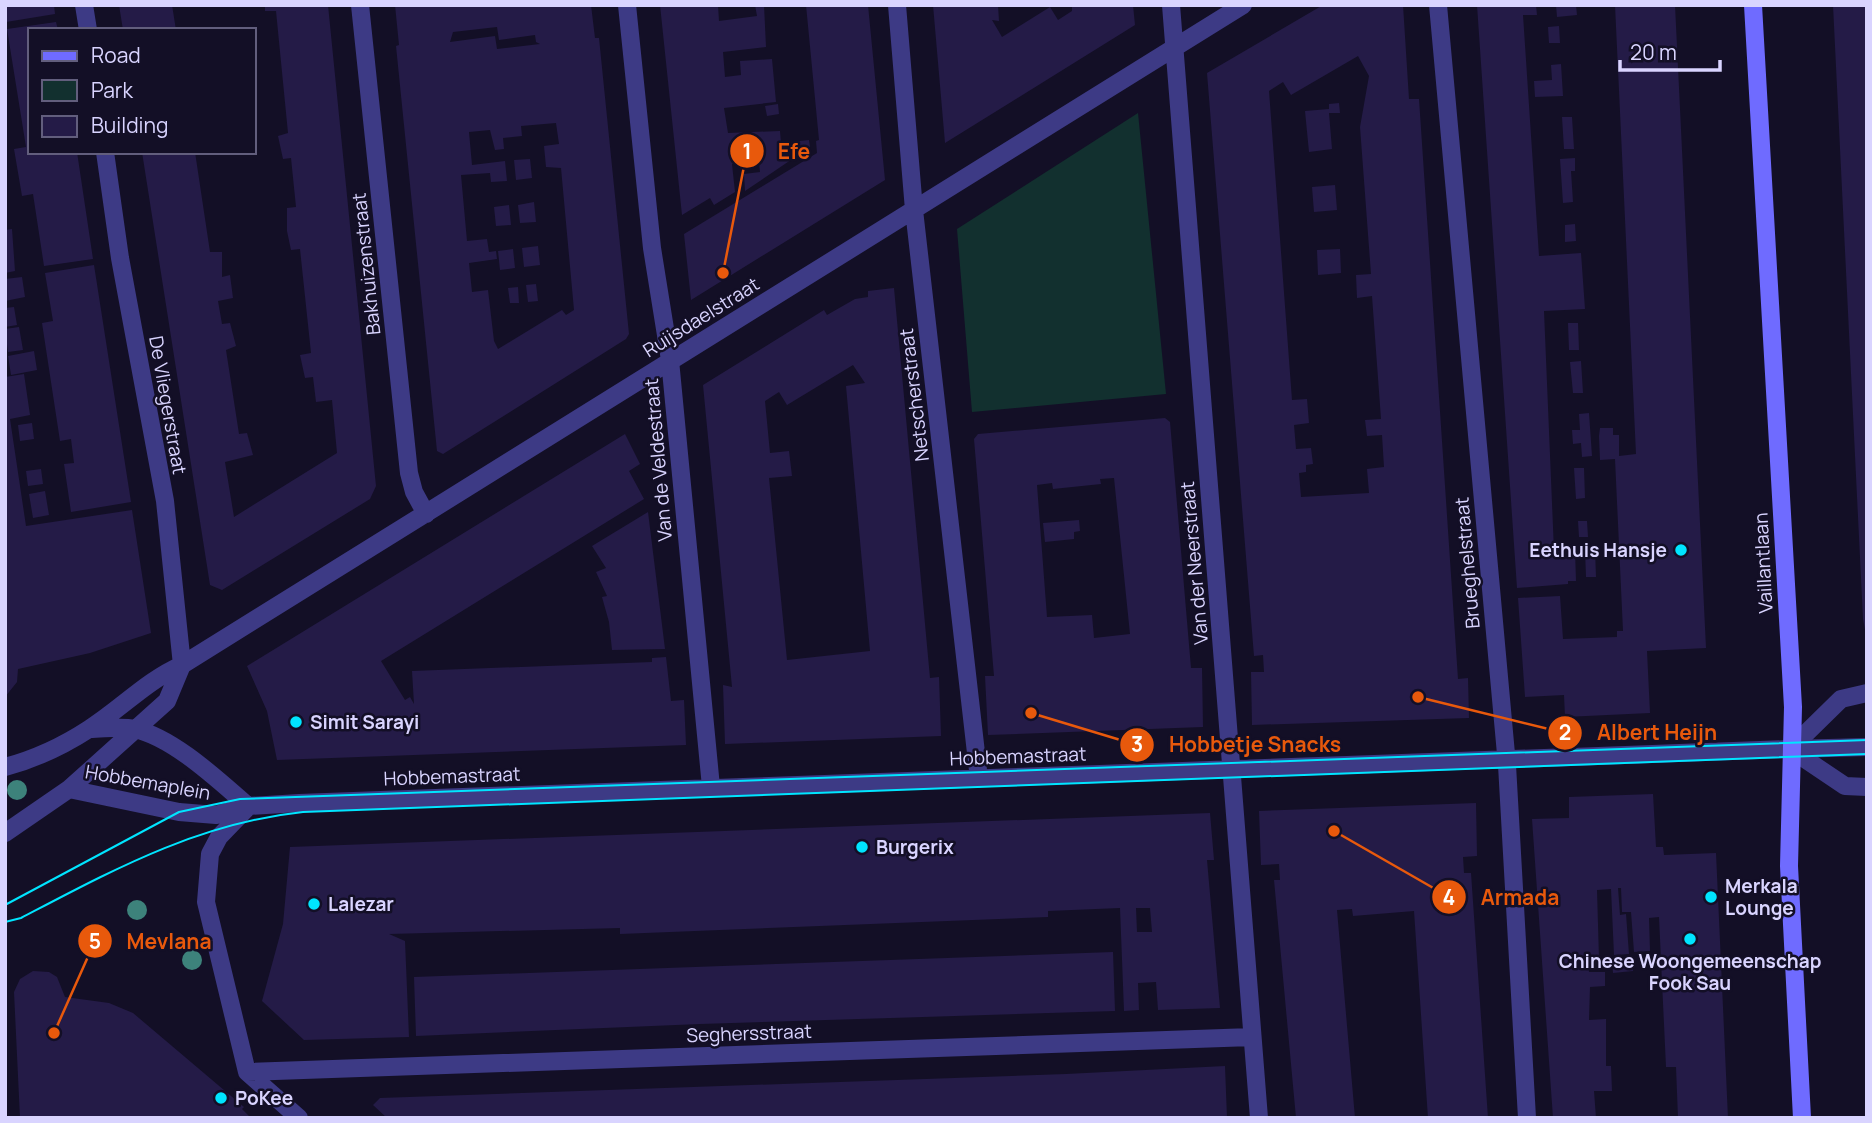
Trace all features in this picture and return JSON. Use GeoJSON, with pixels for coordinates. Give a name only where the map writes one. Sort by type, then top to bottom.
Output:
{"type":"FeatureCollection","features":[{"type":"Feature","properties":{"kind":"main road","name":"Vaillantlaan"},"geometry":{"type":"LineString","coordinates":[[1754,5],[1790,656],[1788,866],[1802,1118]]}},
{"type":"Feature","properties":{"kind":"street"},"geometry":{"type":"LineString","coordinates":[[84,5],[88,28]]}},
{"type":"Feature","properties":{"kind":"street","name":"Bakhuizenstraat"},"geometry":{"type":"LineString","coordinates":[[359,5],[409,472],[414,492],[426,514]]}},
{"type":"Feature","properties":{"kind":"street","name":"Van de Veldestraat"},"geometry":{"type":"LineString","coordinates":[[627,5],[652,248],[670,360],[711,787]]}},
{"type":"Feature","properties":{"kind":"street","name":"Netscherstraat"},"geometry":{"type":"LineString","coordinates":[[897,5],[914,210],[979,779]]}},
{"type":"Feature","properties":{"kind":"street","name":"Van der Neerstraat"},"geometry":{"type":"LineString","coordinates":[[1171,5],[1259,1118]]}},
{"type":"Feature","properties":{"kind":"street","name":"Ruijsdaelstraat"},"geometry":{"type":"LineString","coordinates":[[183,666],[1243,5]]}},
{"type":"Feature","properties":{"kind":"street","name":"Brueghelstraat"},"geometry":{"type":"LineString","coordinates":[[1438,5],[1506,758],[1527,1118]]}},
{"type":"Feature","properties":{"kind":"street","name":"De Vliegerstraat"},"geometry":{"type":"LineString","coordinates":[[105,154],[120,258],[165,501],[183,666]]}},
{"type":"Feature","properties":{"kind":"street","name":"Hobbemaplein"},"geometry":{"type":"LineString","coordinates":[[5,767],[35,758],[90,729],[157,676],[183,666]]}},
{"type":"Feature","properties":{"kind":"street","name":"Hobbemaplein"},"geometry":{"type":"LineString","coordinates":[[5,834],[69,789],[167,701],[183,666]]}},
{"type":"Feature","properties":{"kind":"street"},"geometry":{"type":"LineString","coordinates":[[1867,694],[1841,699],[1790,749],[1845,786],[1867,787]]}},
{"type":"Feature","properties":{"kind":"street","name":"Hobbemaplein"},"geometry":{"type":"LineString","coordinates":[[90,729],[134,729],[177,750],[248,806]]}},
{"type":"Feature","properties":{"kind":"street","name":"Hobbemastraat"},"geometry":{"type":"LineString","coordinates":[[248,806],[1506,758],[1867,747]]}},
{"type":"Feature","properties":{"kind":"street","name":"Hobbemaplein"},"geometry":{"type":"LineString","coordinates":[[69,789],[179,812],[216,815],[248,806]]}},
{"type":"Feature","properties":{"kind":"street"},"geometry":{"type":"LineString","coordinates":[[248,806],[219,837],[210,855],[206,902],[247,1072],[299,1118]]}},
{"type":"Feature","properties":{"kind":"street","name":"Seghersstraat"},"geometry":{"type":"LineString","coordinates":[[247,1072],[1252,1037]]}},
{"type":"Feature","properties":{"kind":"green space"},"geometry":{"type":"Polygon","coordinates":[[[1138,113],[1166,394],[972,412],[957,229],[1138,113]]]}},
{"type":"Feature","properties":{"kind":"building"},"geometry":{"type":"Polygon","coordinates":[[[5,5],[54,5],[55,14],[6,22],[5,5]]]}},
{"type":"Feature","properties":{"kind":"building"},"geometry":{"type":"Polygon","coordinates":[[[119,5],[172,5],[176,28],[123,28],[119,5]]]}},
{"type":"Feature","properties":{"kind":"building"},"geometry":{"type":"Polygon","coordinates":[[[265,5],[328,5],[376,486],[370,499],[222,590],[210,585],[142,154],[195,154],[210,252],[222,252],[222,277],[230,275],[233,298],[218,301],[222,324],[230,323],[236,346],[226,350],[239,434],[247,433],[253,455],[225,462],[234,517],[337,453],[332,400],[316,402],[313,377],[305,378],[300,355],[311,353],[300,249],[291,250],[287,231],[287,208],[296,207],[291,158],[283,159],[278,136],[288,133],[276,11],[265,11],[265,5]]]}},
{"type":"Feature","properties":{"kind":"building"},"geometry":{"type":"Polygon","coordinates":[[[395,5],[591,5],[595,38],[599,38],[629,334],[626,339],[443,454],[437,451],[396,46],[399,45],[395,5]],[[497,27],[453,32],[450,42],[495,36],[497,49],[540,44],[536,42],[535,35],[499,40],[497,27]],[[556,123],[521,126],[522,136],[503,138],[504,149],[495,150],[490,130],[469,132],[472,165],[505,161],[507,181],[491,182],[490,173],[461,175],[467,241],[487,239],[489,252],[496,251],[497,259],[469,263],[472,292],[488,290],[494,341],[498,349],[562,310],[566,315],[574,310],[561,168],[546,167],[544,146],[559,144],[556,123]]]}},
{"type":"Feature","properties":{"kind":"building"},"geometry":{"type":"Polygon","coordinates":[[[660,5],[718,5],[719,21],[757,16],[755,5],[764,5],[766,47],[723,52],[725,77],[741,75],[740,61],[772,59],[776,102],[724,108],[728,133],[780,131],[781,143],[809,140],[810,147],[745,191],[744,174],[760,172],[759,162],[732,164],[735,192],[714,205],[710,198],[682,215],[660,5]]]}},
{"type":"Feature","properties":{"kind":"building"},"geometry":{"type":"Polygon","coordinates":[[[806,5],[868,5],[885,180],[691,300],[684,234],[817,153],[816,141],[819,140],[806,5]]]}},
{"type":"Feature","properties":{"kind":"building"},"geometry":{"type":"Polygon","coordinates":[[[933,5],[998,5],[999,21],[992,20],[1002,37],[1050,7],[1058,20],[1072,11],[1072,5],[1133,5],[1135,25],[945,143],[933,5]]]}},
{"type":"Feature","properties":{"kind":"building"},"geometry":{"type":"Polygon","coordinates":[[[1323,5],[1403,5],[1409,99],[1419,99],[1458,679],[1468,678],[1469,718],[1252,725],[1251,672],[1264,672],[1263,655],[1254,656],[1207,73],[1323,5]],[[1358,56],[1291,95],[1283,82],[1269,91],[1292,400],[1307,399],[1309,423],[1294,425],[1296,449],[1311,448],[1313,464],[1306,465],[1306,472],[1299,473],[1301,497],[1369,493],[1367,469],[1384,467],[1382,435],[1367,436],[1365,420],[1381,419],[1372,296],[1357,298],[1356,275],[1371,274],[1360,127],[1369,76],[1358,56]]]}},
{"type":"Feature","properties":{"kind":"building"},"geometry":{"type":"Polygon","coordinates":[[[1477,5],[1536,5],[1537,15],[1523,15],[1539,256],[1581,253],[1585,309],[1544,311],[1554,551],[1575,550],[1576,581],[1568,581],[1568,584],[1517,588],[1477,5]]]}},
{"type":"Feature","properties":{"kind":"building"},"geometry":{"type":"Polygon","coordinates":[[[1556,5],[1576,5],[1577,15],[1557,17],[1556,5]]]}},
{"type":"Feature","properties":{"kind":"building"},"geometry":{"type":"Polygon","coordinates":[[[1615,5],[1675,5],[1706,648],[1647,651],[1650,713],[1565,717],[1564,695],[1525,697],[1518,598],[1560,596],[1563,639],[1617,637],[1617,631],[1623,631],[1615,459],[1600,460],[1599,436],[1600,428],[1613,428],[1613,435],[1619,435],[1619,456],[1636,454],[1615,5]]]}},
{"type":"Feature","properties":{"kind":"building"},"geometry":{"type":"Polygon","coordinates":[[[1833,5],[1867,5],[1867,640],[1863,619],[1833,5]]]}},
{"type":"Feature","properties":{"kind":"building"},"geometry":{"type":"Polygon","coordinates":[[[56,22],[58,28],[28,28],[28,154],[77,154],[93,259],[44,266],[33,194],[22,196],[14,149],[26,147],[7,29],[56,22]]]}},
{"type":"Feature","properties":{"kind":"building"},"geometry":{"type":"Polygon","coordinates":[[[1559,26],[1560,43],[1549,43],[1548,27],[1559,26]]]}},
{"type":"Feature","properties":{"kind":"building"},"geometry":{"type":"Polygon","coordinates":[[[1561,64],[1563,96],[1535,97],[1534,81],[1552,80],[1551,65],[1561,64]]]}},
{"type":"Feature","properties":{"kind":"building"},"geometry":{"type":"Polygon","coordinates":[[[1339,103],[1340,113],[1329,113],[1332,149],[1309,152],[1305,111],[1329,109],[1329,104],[1339,103]]]}},
{"type":"Feature","properties":{"kind":"building"},"geometry":{"type":"Polygon","coordinates":[[[778,104],[779,114],[767,116],[765,106],[778,104]]]}},
{"type":"Feature","properties":{"kind":"building"},"geometry":{"type":"Polygon","coordinates":[[[1562,117],[1572,117],[1574,149],[1564,149],[1562,117]]]}},
{"type":"Feature","properties":{"kind":"building"},"geometry":{"type":"Polygon","coordinates":[[[1575,158],[1575,171],[1571,171],[1573,202],[1563,203],[1560,159],[1575,158]]]}},
{"type":"Feature","properties":{"kind":"building"},"geometry":{"type":"Polygon","coordinates":[[[530,159],[532,178],[516,180],[514,160],[530,159]]]}},
{"type":"Feature","properties":{"kind":"building"},"geometry":{"type":"Polygon","coordinates":[[[1335,185],[1337,210],[1314,212],[1312,187],[1335,185]]]}},
{"type":"Feature","properties":{"kind":"building"},"geometry":{"type":"Polygon","coordinates":[[[534,202],[536,222],[520,223],[518,205],[534,202]]]}},
{"type":"Feature","properties":{"kind":"building"},"geometry":{"type":"Polygon","coordinates":[[[509,205],[511,225],[496,226],[494,207],[509,205]]]}},
{"type":"Feature","properties":{"kind":"building"},"geometry":{"type":"Polygon","coordinates":[[[1575,224],[1576,241],[1565,242],[1565,225],[1575,224]]]}},
{"type":"Feature","properties":{"kind":"building"},"geometry":{"type":"Polygon","coordinates":[[[12,229],[15,271],[5,273],[5,230],[12,229]]]}},
{"type":"Feature","properties":{"kind":"building"},"geometry":{"type":"Polygon","coordinates":[[[538,246],[540,265],[524,267],[522,248],[538,246]]]}},
{"type":"Feature","properties":{"kind":"building"},"geometry":{"type":"Polygon","coordinates":[[[513,249],[515,268],[500,270],[498,251],[513,249]]]}},
{"type":"Feature","properties":{"kind":"building"},"geometry":{"type":"Polygon","coordinates":[[[1340,249],[1341,273],[1318,275],[1317,250],[1340,249]]]}},
{"type":"Feature","properties":{"kind":"building"},"geometry":{"type":"Polygon","coordinates":[[[94,265],[131,502],[71,512],[64,464],[74,463],[71,439],[60,441],[42,323],[53,321],[45,273],[94,265]]]}},
{"type":"Feature","properties":{"kind":"building"},"geometry":{"type":"Polygon","coordinates":[[[22,277],[25,297],[5,301],[5,279],[22,277]]]}},
{"type":"Feature","properties":{"kind":"building"},"geometry":{"type":"Polygon","coordinates":[[[536,284],[538,301],[528,302],[526,285],[536,284]]]}},
{"type":"Feature","properties":{"kind":"building"},"geometry":{"type":"Polygon","coordinates":[[[518,287],[519,303],[510,303],[508,288],[518,287]]]}},
{"type":"Feature","properties":{"kind":"building"},"geometry":{"type":"Polygon","coordinates":[[[894,288],[930,678],[939,677],[941,736],[725,744],[723,685],[732,687],[703,385],[824,310],[827,315],[855,299],[868,297],[868,291],[894,288]],[[853,365],[787,405],[779,392],[765,401],[770,453],[789,451],[792,476],[769,478],[787,660],[870,651],[846,386],[865,383],[853,365]]]}},
{"type":"Feature","properties":{"kind":"building"},"geometry":{"type":"Polygon","coordinates":[[[14,307],[17,325],[5,327],[5,308],[14,307]]]}},
{"type":"Feature","properties":{"kind":"building"},"geometry":{"type":"Polygon","coordinates":[[[1568,323],[1578,323],[1579,350],[1569,350],[1568,323]]]}},
{"type":"Feature","properties":{"kind":"building"},"geometry":{"type":"Polygon","coordinates":[[[19,327],[23,350],[8,352],[5,329],[19,327]]]}},
{"type":"Feature","properties":{"kind":"building"},"geometry":{"type":"Polygon","coordinates":[[[34,351],[37,370],[11,375],[8,356],[34,351]]]}},
{"type":"Feature","properties":{"kind":"building"},"geometry":{"type":"Polygon","coordinates":[[[1581,361],[1583,393],[1573,393],[1570,362],[1581,361]]]}},
{"type":"Feature","properties":{"kind":"building"},"geometry":{"type":"Polygon","coordinates":[[[24,374],[30,415],[10,419],[26,526],[132,510],[151,633],[90,653],[18,669],[17,682],[5,697],[5,377],[24,374]]]}},
{"type":"Feature","properties":{"kind":"building"},"geometry":{"type":"Polygon","coordinates":[[[1589,413],[1592,456],[1582,457],[1581,443],[1573,444],[1572,430],[1580,430],[1579,414],[1589,413]]]}},
{"type":"Feature","properties":{"kind":"building"},"geometry":{"type":"Polygon","coordinates":[[[1165,418],[1170,422],[1191,668],[1202,668],[1203,727],[988,735],[985,676],[994,676],[974,439],[978,434],[1165,418]],[[1114,478],[1100,479],[1101,484],[1053,489],[1052,483],[1037,485],[1047,617],[1092,615],[1094,638],[1130,634],[1114,478]]]}},
{"type":"Feature","properties":{"kind":"building"},"geometry":{"type":"Polygon","coordinates":[[[32,423],[34,439],[20,441],[18,425],[32,423]]]}},
{"type":"Feature","properties":{"kind":"building"},"geometry":{"type":"Polygon","coordinates":[[[625,434],[640,464],[629,471],[644,499],[381,661],[405,700],[410,697],[414,704],[412,671],[652,662],[652,658],[666,657],[671,701],[684,700],[686,745],[277,760],[267,711],[247,666],[625,434]]]}},
{"type":"Feature","properties":{"kind":"building"},"geometry":{"type":"Polygon","coordinates":[[[1574,468],[1584,468],[1585,498],[1576,499],[1574,468]]]}},
{"type":"Feature","properties":{"kind":"building"},"geometry":{"type":"Polygon","coordinates":[[[41,469],[43,484],[28,486],[26,471],[41,469]]]}},
{"type":"Feature","properties":{"kind":"building"},"geometry":{"type":"Polygon","coordinates":[[[45,491],[49,515],[33,518],[29,494],[45,491]]]}},
{"type":"Feature","properties":{"kind":"building"},"geometry":{"type":"Polygon","coordinates":[[[648,512],[665,649],[612,650],[609,622],[602,597],[607,596],[596,572],[606,568],[592,546],[648,512]]]}},
{"type":"Feature","properties":{"kind":"building"},"geometry":{"type":"Polygon","coordinates":[[[1079,520],[1080,531],[1074,532],[1074,539],[1045,542],[1043,523],[1079,520]]]}},
{"type":"Feature","properties":{"kind":"building"},"geometry":{"type":"Polygon","coordinates":[[[1578,521],[1587,521],[1588,537],[1579,537],[1578,521]]]}},
{"type":"Feature","properties":{"kind":"building"},"geometry":{"type":"Polygon","coordinates":[[[1595,549],[1596,577],[1586,577],[1585,550],[1595,549]]]}},
{"type":"Feature","properties":{"kind":"building"},"geometry":{"type":"Polygon","coordinates":[[[1653,794],[1656,847],[1663,847],[1664,855],[1716,853],[1728,1118],[1678,1118],[1676,1067],[1666,1067],[1659,917],[1649,918],[1650,951],[1634,952],[1631,912],[1622,912],[1621,888],[1618,888],[1620,915],[1626,914],[1629,954],[1614,955],[1611,889],[1597,890],[1599,959],[1588,960],[1589,972],[1605,972],[1605,986],[1590,987],[1589,1020],[1606,1019],[1606,1066],[1611,1066],[1612,1091],[1594,1091],[1596,1118],[1553,1118],[1532,819],[1569,818],[1569,797],[1653,794]]]}},
{"type":"Feature","properties":{"kind":"building"},"geometry":{"type":"Polygon","coordinates":[[[1476,803],[1477,856],[1463,857],[1464,873],[1471,873],[1488,1118],[1428,1118],[1414,911],[1353,916],[1352,909],[1337,910],[1355,1118],[1296,1118],[1274,880],[1280,880],[1279,864],[1261,865],[1259,811],[1476,803]]]}},
{"type":"Feature","properties":{"kind":"building"},"geometry":{"type":"Polygon","coordinates":[[[1210,813],[1214,860],[1207,860],[1220,1008],[1158,1010],[1156,982],[1138,983],[1139,1010],[1124,1011],[1120,908],[1048,911],[1048,917],[620,934],[620,928],[389,934],[405,941],[409,1037],[304,1040],[262,1001],[283,924],[290,847],[1210,813]],[[1136,908],[1137,932],[1152,932],[1150,908],[1136,908]]]}},
{"type":"Feature","properties":{"kind":"building"},"geometry":{"type":"Polygon","coordinates":[[[1113,952],[1115,1011],[416,1036],[414,977],[1113,952]]]}},
{"type":"Feature","properties":{"kind":"building"},"geometry":{"type":"Polygon","coordinates":[[[1632,959],[1633,971],[1613,973],[1612,960],[1632,959]]]}},
{"type":"Feature","properties":{"kind":"building"},"geometry":{"type":"Polygon","coordinates":[[[33,971],[49,972],[57,977],[65,997],[109,1003],[133,1013],[244,1107],[242,1109],[251,1118],[20,1118],[14,992],[20,979],[33,971]]]}},
{"type":"Feature","properties":{"kind":"building"},"geometry":{"type":"Polygon","coordinates":[[[1225,1066],[1227,1118],[387,1118],[373,1105],[380,1098],[1225,1066]]]}},
{"type":"Feature","properties":{"kind":"tram line"},"geometry":{"type":"LineString","coordinates":[[5,905],[179,812],[240,799],[1867,740]]}},
{"type":"Feature","properties":{"kind":"tram line"},"geometry":{"type":"LineString","coordinates":[[5,922],[21,918],[123,866],[192,838],[228,826],[303,812],[1867,754]]}},
{"type":"Feature","properties":{"kind":"place","name":"Efe"},"geometry":{"type":"Point","coordinates":[723,273]}},
{"type":"Feature","properties":{"kind":"place","name":"Eethuis Hansje"},"geometry":{"type":"Point","coordinates":[1681,550]}},
{"type":"Feature","properties":{"kind":"place","name":"Albert Heijn"},"geometry":{"type":"Point","coordinates":[1418,697]}},
{"type":"Feature","properties":{"kind":"place","name":"Hobbetje Snacks"},"geometry":{"type":"Point","coordinates":[1031,713]}},
{"type":"Feature","properties":{"kind":"place","name":"Simit Sarayi"},"geometry":{"type":"Point","coordinates":[296,722]}},
{"type":"Feature","properties":{"kind":"place","name":"Armada"},"geometry":{"type":"Point","coordinates":[1334,831]}},
{"type":"Feature","properties":{"kind":"place","name":"Burgerix"},"geometry":{"type":"Point","coordinates":[862,847]}},
{"type":"Feature","properties":{"kind":"place","name":"Merkala Lounge"},"geometry":{"type":"Point","coordinates":[1711,897]}},
{"type":"Feature","properties":{"kind":"place","name":"Lalezar"},"geometry":{"type":"Point","coordinates":[314,904]}},
{"type":"Feature","properties":{"kind":"place","name":"Chinese Woongemeenschap Fook Sau"},"geometry":{"type":"Point","coordinates":[1690,939]}},
{"type":"Feature","properties":{"kind":"place","name":"Mevlana"},"geometry":{"type":"Point","coordinates":[54,1033]}},
{"type":"Feature","properties":{"kind":"place","name":"PoKee"},"geometry":{"type":"Point","coordinates":[221,1098]}}]}
